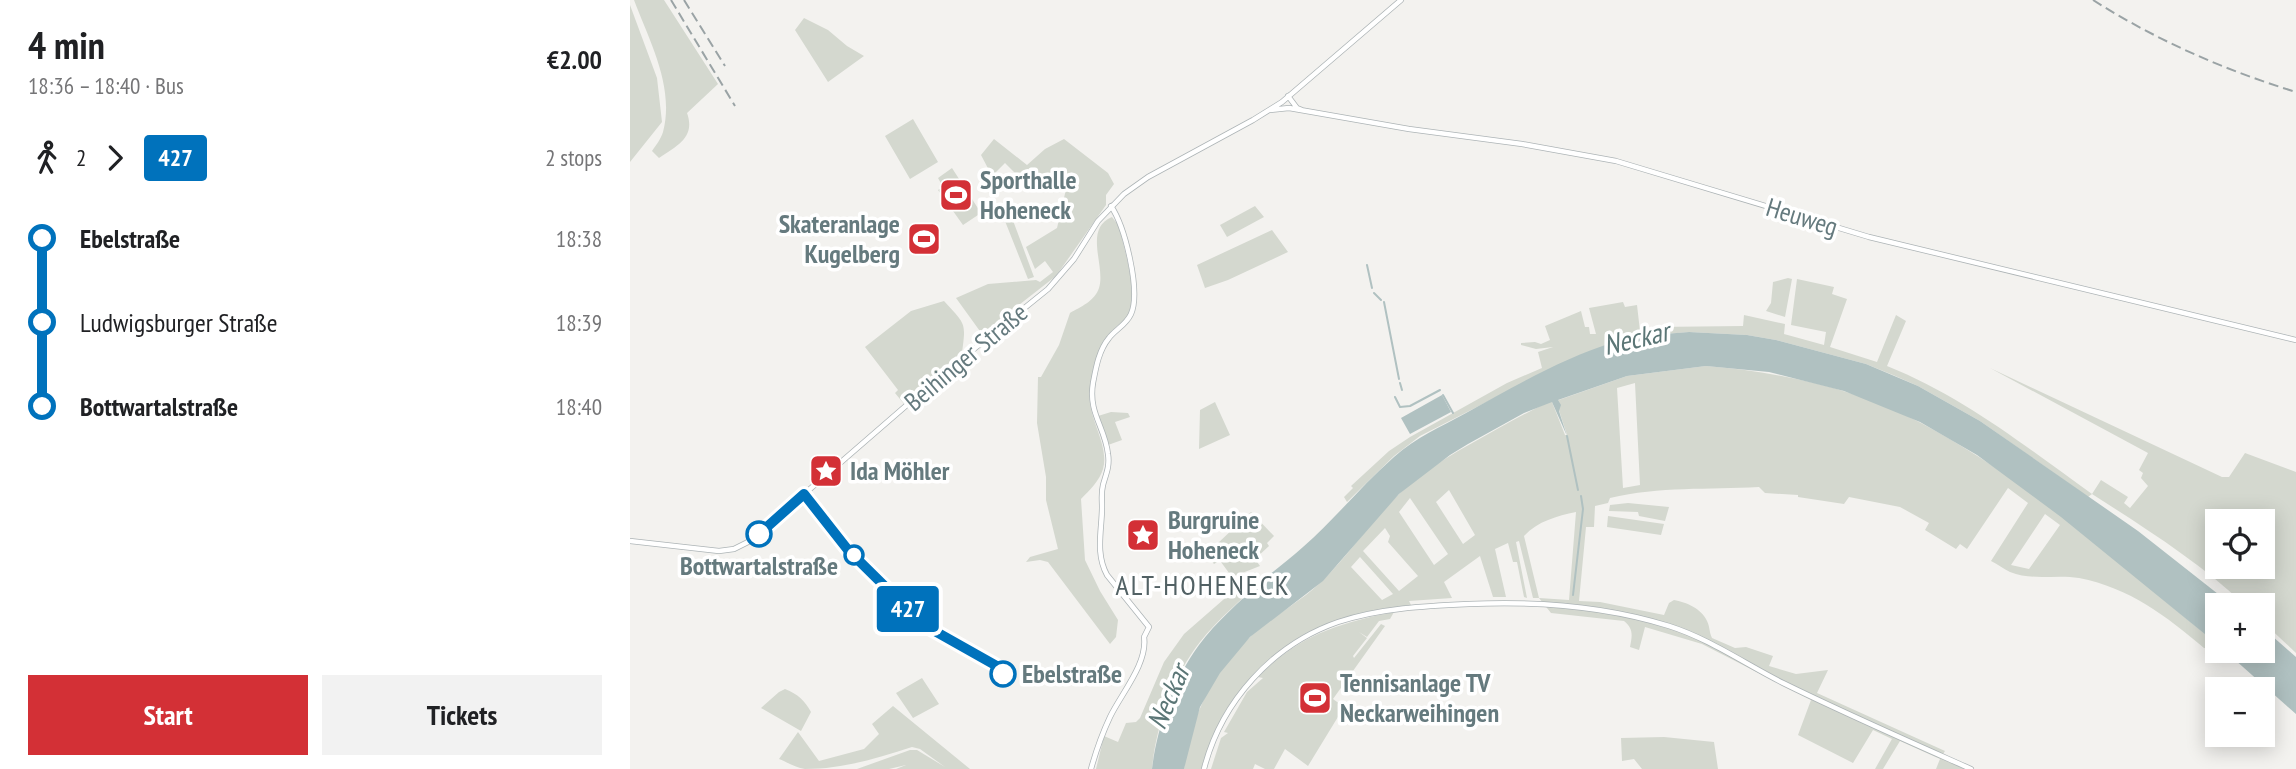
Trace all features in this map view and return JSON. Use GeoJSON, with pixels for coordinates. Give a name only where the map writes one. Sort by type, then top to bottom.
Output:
{"type":"FeatureCollection","features":[{"type":"Feature","properties":{"kind":"main road","name":"Beihinger Straße"},"geometry":{"type":"LineString","coordinates":[[630,541],[710,551],[734,549],[759,534],[938,378],[1048,289],[1068,267],[1098,220],[1141,181],[1270,110],[1401,0]]}},
{"type":"Feature","properties":{"kind":"main road"},"geometry":{"type":"LineString","coordinates":[[1288,96],[1288,104],[1293,109]]}},
{"type":"Feature","properties":{"kind":"main road"},"geometry":{"type":"LineString","coordinates":[[1288,96],[1297,108],[1305,111]]}},
{"type":"Feature","properties":{"kind":"main road","name":"Heuweg"},"geometry":{"type":"LineString","coordinates":[[1270,110],[1282,107],[1616,160],[1869,237],[2296,341]]}},
{"type":"Feature","properties":{"kind":"main road"},"geometry":{"type":"LineString","coordinates":[[1091,769],[1105,727],[1139,664],[1144,637],[1149,627],[1107,575],[1102,566],[1100,550],[1101,494],[1109,463],[1104,436],[1092,407],[1091,395],[1102,349],[1128,318],[1133,301],[1131,273],[1122,229],[1111,206]]}},
{"type":"Feature","properties":{"kind":"main road"},"geometry":{"type":"LineString","coordinates":[[1205,769],[1211,747],[1237,697],[1256,675],[1301,640],[1336,623],[1390,610],[1418,606],[1494,603],[1600,610],[1671,627],[1813,697],[1971,769]]}},
{"type":"Feature","properties":{"kind":"shaded area"},"geometry":{"type":"Polygon","coordinates":[[[634,0],[664,0],[718,84],[687,113],[687,135],[659,158],[652,151],[662,135],[666,98],[659,64],[634,0]]]}},
{"type":"Feature","properties":{"kind":"shaded area"},"geometry":{"type":"Polygon","coordinates":[[[630,5],[657,78],[662,122],[630,162],[630,5]]]}},
{"type":"Feature","properties":{"kind":"shaded area"},"geometry":{"type":"Polygon","coordinates":[[[804,18],[828,30],[864,56],[828,82],[795,30],[804,18]]]}},
{"type":"Feature","properties":{"kind":"shaded area"},"geometry":{"type":"Polygon","coordinates":[[[913,119],[938,162],[910,179],[885,136],[913,119]]]}},
{"type":"Feature","properties":{"kind":"shaded area"},"geometry":{"type":"Polygon","coordinates":[[[994,139],[1027,165],[1045,149],[1064,139],[1108,173],[1114,184],[1106,195],[1106,205],[1056,276],[982,334],[956,298],[988,284],[1036,280],[1040,282],[1053,272],[1045,261],[1035,269],[1026,247],[1057,228],[1067,185],[1058,180],[1048,180],[1029,187],[1005,163],[992,176],[981,155],[994,139]]]}},
{"type":"Feature","properties":{"kind":"shaded area","name":"Sporthalle Hoheneck"},"geometry":{"type":"Polygon","coordinates":[[[952,168],[981,213],[963,225],[938,190],[943,187],[938,178],[952,168]]]}},
{"type":"Feature","properties":{"kind":"shaded area"},"geometry":{"type":"Polygon","coordinates":[[[1255,206],[1264,217],[1227,237],[1220,225],[1255,206]]]}},
{"type":"Feature","properties":{"kind":"shaded area"},"geometry":{"type":"Polygon","coordinates":[[[1008,207],[1034,277],[1028,279],[1001,211],[1008,207]]]}},
{"type":"Feature","properties":{"kind":"shaded area"},"geometry":{"type":"Polygon","coordinates":[[[1112,217],[1119,226],[1128,265],[1132,285],[1131,305],[1126,318],[1105,340],[1094,369],[1090,390],[1091,410],[1104,460],[1099,477],[1081,499],[1085,560],[1118,620],[1116,637],[1110,644],[1048,562],[1026,562],[1030,557],[1058,549],[1046,500],[1046,477],[1037,423],[1038,377],[1041,377],[1059,345],[1070,313],[1097,293],[1100,269],[1097,239],[1103,223],[1112,217]]]}},
{"type":"Feature","properties":{"kind":"shaded area"},"geometry":{"type":"Polygon","coordinates":[[[1272,230],[1288,252],[1205,288],[1197,265],[1272,230]]]}},
{"type":"Feature","properties":{"kind":"shaded area"},"geometry":{"type":"Polygon","coordinates":[[[1792,279],[1785,317],[1766,311],[1771,303],[1773,282],[1792,279]]]}},
{"type":"Feature","properties":{"kind":"shaded area"},"geometry":{"type":"Polygon","coordinates":[[[1797,279],[1834,287],[1832,294],[1847,299],[1830,347],[1877,362],[1896,315],[1906,321],[1887,366],[1968,407],[2092,494],[2088,497],[1980,421],[1918,386],[1866,364],[1776,340],[1747,335],[1689,332],[1642,336],[1614,342],[1565,362],[1420,436],[1394,456],[1347,502],[1344,497],[1353,488],[1351,486],[1389,451],[1410,437],[1507,383],[1542,368],[1538,352],[1553,347],[1536,349],[1521,343],[1541,344],[1550,340],[1545,326],[1581,311],[1585,327],[1589,327],[1590,334],[1596,334],[1589,308],[1623,302],[1625,307],[1637,305],[1640,331],[1656,327],[1743,326],[1744,315],[1785,324],[1784,334],[1824,345],[1826,332],[1791,325],[1797,279]]]}},
{"type":"Feature","properties":{"kind":"shaded area"},"geometry":{"type":"Polygon","coordinates":[[[944,301],[963,324],[962,353],[904,404],[895,393],[898,390],[865,347],[911,311],[944,301]]]}},
{"type":"Feature","properties":{"kind":"shaded area"},"geometry":{"type":"Polygon","coordinates":[[[1706,366],[1789,377],[1870,400],[1921,423],[1961,446],[2037,497],[2205,634],[2205,648],[2161,614],[2115,589],[2079,578],[2018,575],[1991,561],[2028,503],[2008,488],[1967,549],[1960,544],[1956,549],[1925,530],[1929,523],[1900,507],[1849,497],[1844,504],[1798,495],[1765,493],[1759,487],[1629,494],[1610,498],[1608,503],[1595,506],[1594,527],[1586,527],[1579,601],[1600,602],[1664,615],[1669,603],[1674,600],[1688,604],[1705,617],[1712,638],[1735,648],[1746,647],[1773,656],[1769,666],[1796,674],[1828,670],[1817,693],[1945,751],[1941,757],[1968,769],[1936,769],[1940,759],[1900,741],[1883,769],[1875,769],[1892,739],[1873,730],[1853,763],[1798,735],[1811,700],[1702,644],[1645,627],[1639,650],[1630,647],[1631,630],[1624,621],[1551,613],[1539,598],[1533,598],[1519,541],[1516,542],[1527,598],[1524,597],[1517,562],[1513,562],[1508,543],[1495,549],[1506,597],[1493,597],[1480,556],[1444,582],[1452,598],[1409,601],[1411,605],[1352,616],[1316,630],[1283,649],[1254,674],[1221,719],[1202,769],[1184,769],[1197,715],[1214,681],[1236,651],[1258,630],[1325,578],[1389,504],[1433,467],[1549,402],[1552,402],[1567,435],[1556,401],[1627,376],[1706,366]],[[1635,383],[1617,388],[1623,488],[1640,485],[1635,383]],[[1449,490],[1436,502],[1463,544],[1475,535],[1449,490]],[[1410,498],[1399,512],[1434,565],[1448,554],[1410,498]],[[1576,512],[1542,523],[1524,536],[1539,598],[1569,600],[1576,512]],[[2045,514],[2011,565],[2029,569],[2060,525],[2045,514]],[[1385,528],[1363,551],[1399,591],[1418,576],[1388,542],[1390,536],[1385,528]],[[1360,557],[1351,567],[1382,600],[1393,594],[1360,557]]]}},
{"type":"Feature","properties":{"kind":"shaded area"},"geometry":{"type":"Polygon","coordinates":[[[1990,368],[2222,477],[2229,477],[2245,453],[2296,472],[2296,653],[2275,633],[2275,593],[2232,593],[2214,579],[2275,579],[2275,509],[2205,509],[2205,572],[2092,494],[2101,480],[2128,497],[2124,503],[2130,508],[2148,486],[2141,478],[2143,473],[2139,470],[2148,453],[1990,368]]]}},
{"type":"Feature","properties":{"kind":"shaded area"},"geometry":{"type":"Polygon","coordinates":[[[1215,402],[1230,435],[1199,449],[1200,410],[1215,402]]]}},
{"type":"Feature","properties":{"kind":"shaded area"},"geometry":{"type":"Polygon","coordinates":[[[1111,412],[1128,413],[1130,417],[1115,422],[1122,440],[1108,445],[1098,416],[1111,412]]]}},
{"type":"Feature","properties":{"kind":"shaded area"},"geometry":{"type":"Polygon","coordinates":[[[1628,503],[1669,507],[1665,521],[1639,516],[1638,512],[1609,511],[1610,505],[1628,503]]]}},
{"type":"Feature","properties":{"kind":"shaded area"},"geometry":{"type":"Polygon","coordinates":[[[1251,512],[1274,536],[1267,543],[1269,546],[1255,559],[1260,566],[1232,577],[1218,558],[1219,561],[1214,564],[1208,557],[1218,543],[1251,512]]]}},
{"type":"Feature","properties":{"kind":"shaded area"},"geometry":{"type":"Polygon","coordinates":[[[1608,516],[1664,524],[1661,535],[1607,527],[1608,516]]]}},
{"type":"Feature","properties":{"kind":"shaded area"},"geometry":{"type":"Polygon","coordinates":[[[1255,572],[1263,580],[1207,634],[1182,670],[1167,702],[1157,736],[1152,769],[1096,769],[1104,736],[1118,742],[1126,723],[1136,722],[1140,718],[1164,662],[1184,634],[1255,572]]]}},
{"type":"Feature","properties":{"kind":"shaded area"},"geometry":{"type":"Polygon","coordinates":[[[1394,612],[1390,619],[1379,621],[1367,637],[1359,632],[1367,638],[1354,658],[1381,624],[1385,626],[1333,699],[1344,707],[1308,766],[1285,749],[1274,769],[1265,769],[1255,764],[1253,769],[1211,769],[1221,738],[1228,733],[1224,732],[1247,692],[1263,678],[1258,677],[1273,663],[1321,633],[1355,621],[1394,612]]]}},
{"type":"Feature","properties":{"kind":"shaded area"},"geometry":{"type":"Polygon","coordinates":[[[922,678],[939,704],[913,718],[896,693],[922,678]]]}},
{"type":"Feature","properties":{"kind":"shaded area"},"geometry":{"type":"Polygon","coordinates":[[[785,689],[801,698],[811,712],[801,731],[761,708],[785,689]]]}},
{"type":"Feature","properties":{"kind":"shaded area"},"geometry":{"type":"Polygon","coordinates":[[[893,706],[970,769],[896,769],[906,765],[889,769],[857,769],[910,750],[917,750],[945,767],[920,749],[912,747],[860,762],[819,769],[805,769],[779,759],[798,732],[819,761],[864,749],[879,734],[872,724],[893,706]]]}},
{"type":"Feature","properties":{"kind":"shaded area"},"geometry":{"type":"Polygon","coordinates":[[[1664,737],[1714,742],[1718,769],[1642,769],[1634,759],[1622,761],[1621,738],[1664,737]]]}},
{"type":"Feature","properties":{"kind":"water","name":"Neckar"},"geometry":{"type":"Polygon","coordinates":[[[1689,332],[1747,335],[1776,340],[1866,364],[1918,386],[1980,421],[2138,531],[2217,593],[2205,593],[2205,634],[2061,517],[1977,455],[1920,422],[1844,391],[1769,372],[1706,366],[1627,376],[1558,400],[1567,436],[1552,402],[1524,413],[1468,444],[1399,494],[1323,581],[1250,637],[1220,673],[1200,707],[1184,769],[1152,769],[1158,737],[1174,688],[1206,636],[1245,596],[1315,536],[1402,450],[1520,383],[1576,356],[1624,340],[1689,332]]]}},
{"type":"Feature","properties":{"kind":"water"},"geometry":{"type":"Polygon","coordinates":[[[1442,395],[1451,412],[1410,434],[1401,418],[1442,395]]]}},
{"type":"Feature","properties":{"kind":"water"},"geometry":{"type":"Polygon","coordinates":[[[2275,639],[2296,657],[2296,714],[2275,695],[2275,677],[2254,677],[2239,663],[2275,663],[2275,639]]]}},
{"type":"Feature","properties":{"kind":"waterway"},"geometry":{"type":"LineString","coordinates":[[1367,265],[1372,288]]}},
{"type":"Feature","properties":{"kind":"waterway"},"geometry":{"type":"LineString","coordinates":[[1374,293],[1381,300]]}},
{"type":"Feature","properties":{"kind":"waterway"},"geometry":{"type":"LineString","coordinates":[[1384,302],[1399,379]]}},
{"type":"Feature","properties":{"kind":"waterway"},"geometry":{"type":"LineString","coordinates":[[1400,383],[1402,390]]}},
{"type":"Feature","properties":{"kind":"waterway"},"geometry":{"type":"LineString","coordinates":[[1395,397],[1400,407],[1410,406],[1440,390]]}},
{"type":"Feature","properties":{"kind":"waterway"},"geometry":{"type":"LineString","coordinates":[[1443,395],[1453,413]]}},
{"type":"Feature","properties":{"kind":"waterway"},"geometry":{"type":"LineString","coordinates":[[1567,436],[1578,490]]}},
{"type":"Feature","properties":{"kind":"waterway"},"geometry":{"type":"LineString","coordinates":[[1573,595],[1583,509],[1581,496]]}},
{"type":"Feature","properties":{"kind":"railway"},"geometry":{"type":"LineString","coordinates":[[671,0],[735,106]]}},
{"type":"Feature","properties":{"kind":"railway"},"geometry":{"type":"LineString","coordinates":[[684,0],[725,66]]}},
{"type":"Feature","properties":{"kind":"railway"},"geometry":{"type":"LineString","coordinates":[[2093,0],[2191,53],[2296,92]]}},
{"type":"Feature","properties":{"kind":"bus line","name":"427"},"geometry":{"type":"LineString","coordinates":[[759,534],[804,494],[848,550],[924,625],[932,632],[995,665],[1003,674]]}},
{"type":"Feature","properties":{"kind":"place","name":"Sporthalle Hoheneck"},"geometry":{"type":"Point","coordinates":[956,195]}},
{"type":"Feature","properties":{"kind":"place","name":"Skateranlage Kugelberg"},"geometry":{"type":"Point","coordinates":[924,239]}},
{"type":"Feature","properties":{"kind":"place","name":"Ida Möhler"},"geometry":{"type":"Point","coordinates":[826,471]}},
{"type":"Feature","properties":{"kind":"place","name":"Bottwartalstraße"},"geometry":{"type":"Point","coordinates":[759,534]}},
{"type":"Feature","properties":{"kind":"place","name":"Burgruine Hoheneck"},"geometry":{"type":"Point","coordinates":[1143,535]}},
{"type":"Feature","properties":{"kind":"place","name":"Ebelstraße"},"geometry":{"type":"Point","coordinates":[1003,674]}},
{"type":"Feature","properties":{"kind":"place","name":"Tennisanlage TV Neckarweihingen"},"geometry":{"type":"Point","coordinates":[1315,698]}},
{"type":"Feature","properties":{"kind":"district","name":"ALT-HOHENECK"},"geometry":{"type":"Point","coordinates":[1203,585]}}]}
